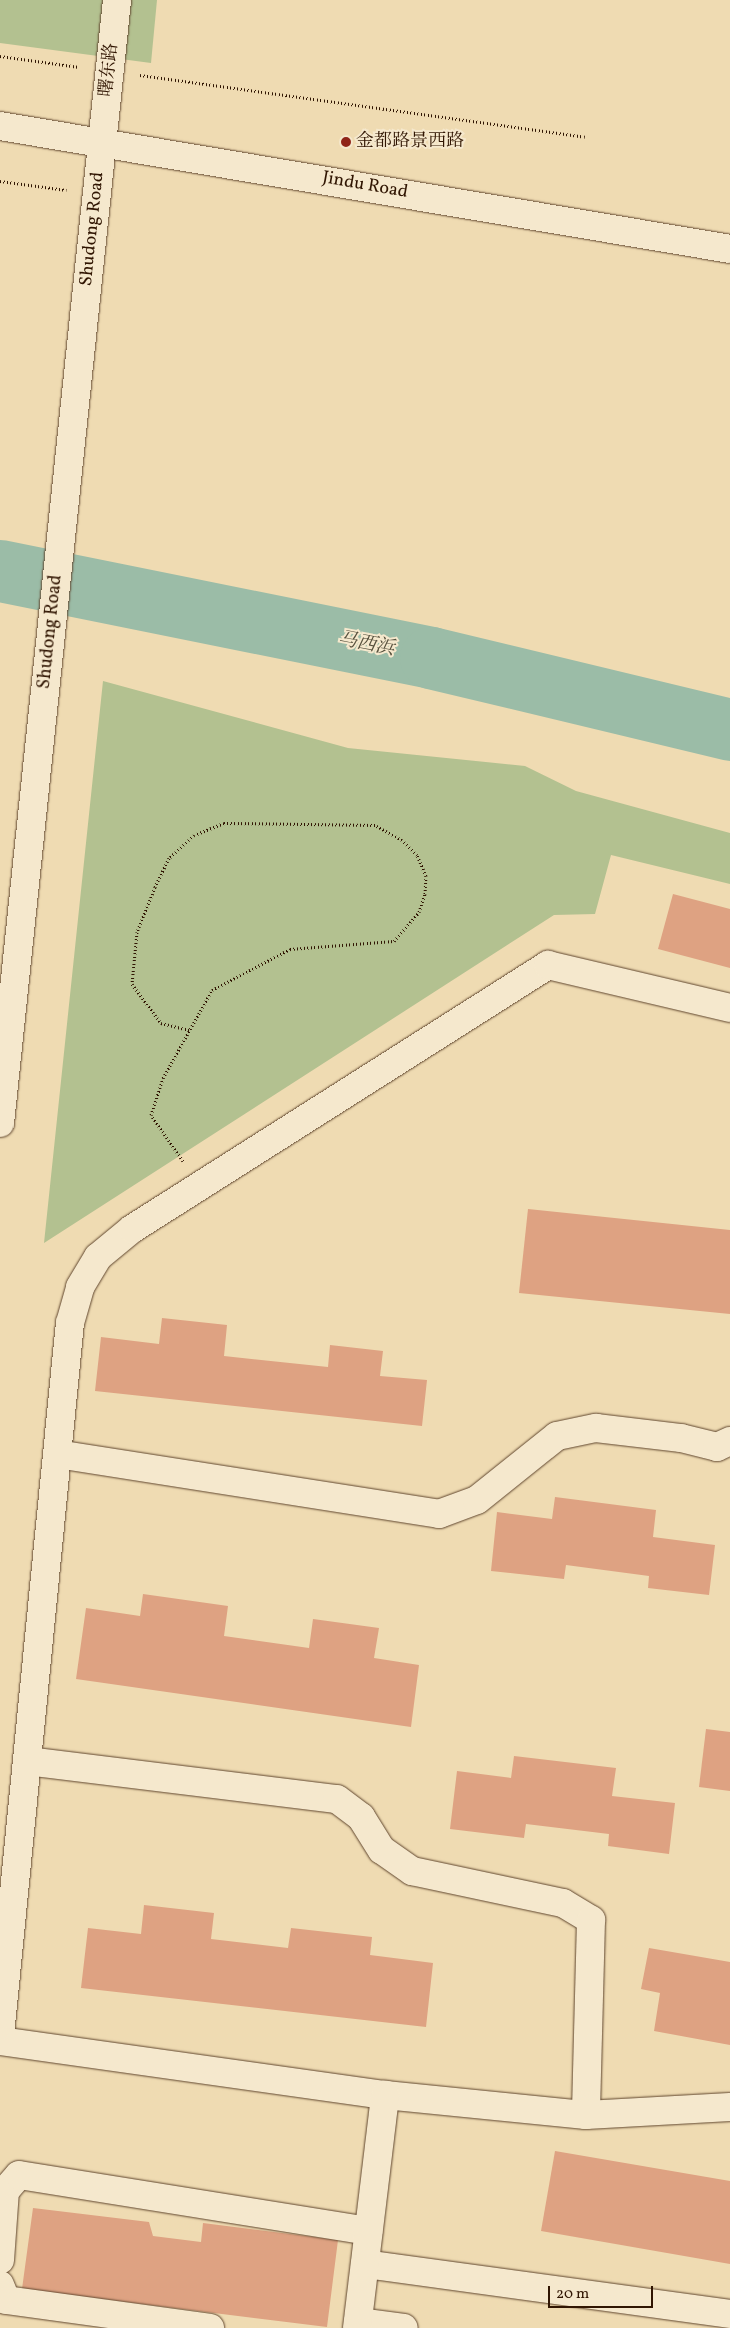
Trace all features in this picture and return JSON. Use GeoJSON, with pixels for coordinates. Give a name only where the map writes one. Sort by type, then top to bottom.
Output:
{"type":"FeatureCollection","features":[{"type":"Feature","properties":{"kind":"street","name":"曙东路"},"geometry":{"type":"LineString","coordinates":[[102,141],[117,0]]}},
{"type":"Feature","properties":{"kind":"street","name":"Jindu Road"},"geometry":{"type":"LineString","coordinates":[[0,126],[102,141],[730,249]]}},
{"type":"Feature","properties":{"kind":"street","name":"Shudong Road"},"geometry":{"type":"LineString","coordinates":[[0,1123],[102,141]]}},
{"type":"Feature","properties":{"kind":"street"},"geometry":{"type":"LineString","coordinates":[[0,2035],[8,1879],[27,1761],[70,1323],[80,1287],[98,1258],[132,1229],[548,966],[730,1008]]}},
{"type":"Feature","properties":{"kind":"street"},"geometry":{"type":"LineString","coordinates":[[57,1454],[439,1514],[477,1500],[558,1436],[596,1428],[682,1438],[717,1447],[730,1441]]}},
{"type":"Feature","properties":{"kind":"street"},"geometry":{"type":"LineString","coordinates":[[27,1761],[337,1799],[361,1818],[382,1850],[412,1871],[563,1903],[591,1920],[586,2115]]}},
{"type":"Feature","properties":{"kind":"street"},"geometry":{"type":"LineString","coordinates":[[0,2041],[385,2095],[586,2115],[730,2107]]}},
{"type":"Feature","properties":{"kind":"street"},"geometry":{"type":"LineString","coordinates":[[385,2095],[358,2325],[404,2328]]}},
{"type":"Feature","properties":{"kind":"street"},"geometry":{"type":"LineString","coordinates":[[0,2260],[5,2191],[19,2175],[369,2230]]}},
{"type":"Feature","properties":{"kind":"street"},"geometry":{"type":"LineString","coordinates":[[365,2264],[730,2314]]}},
{"type":"Feature","properties":{"kind":"street"},"geometry":{"type":"LineString","coordinates":[[0,2285],[6,2300],[210,2328]]}},
{"type":"Feature","properties":{"kind":"path"},"geometry":{"type":"LineString","coordinates":[[0,56],[585,137]]}},
{"type":"Feature","properties":{"kind":"path"},"geometry":{"type":"LineString","coordinates":[[0,180],[97,194]]}},
{"type":"Feature","properties":{"kind":"path"},"geometry":{"type":"LineString","coordinates":[[190,1030],[161,1023],[132,984],[137,932],[155,887],[169,858],[194,835],[224,823],[375,826],[402,840],[418,855],[426,876],[425,894],[419,912],[400,936],[369,945],[324,944],[290,950],[212,990],[190,1030],[163,1078],[151,1115],[201,1185]]}},
{"type":"Feature","properties":{"kind":"green space"},"geometry":{"type":"Polygon","coordinates":[[[0,0],[157,0],[151,63],[0,43],[0,0]]]}},
{"type":"Feature","properties":{"kind":"green space"},"geometry":{"type":"Polygon","coordinates":[[[103,681],[348,748],[525,766],[576,791],[730,833],[730,884],[611,855],[595,914],[554,915],[44,1243],[103,681]]]}},
{"type":"Feature","properties":{"kind":"building"},"geometry":{"type":"Polygon","coordinates":[[[673,894],[730,909],[730,968],[658,949],[673,894]]]}},
{"type":"Feature","properties":{"kind":"building"},"geometry":{"type":"Polygon","coordinates":[[[528,1209],[730,1230],[730,1314],[519,1293],[528,1209]]]}},
{"type":"Feature","properties":{"kind":"building"},"geometry":{"type":"Polygon","coordinates":[[[162,1318],[227,1325],[224,1356],[328,1367],[330,1345],[383,1351],[380,1376],[427,1380],[422,1426],[95,1391],[101,1337],[159,1344],[162,1318]]]}},
{"type":"Feature","properties":{"kind":"building"},"geometry":{"type":"Polygon","coordinates":[[[555,1497],[656,1510],[653,1537],[715,1545],[709,1595],[648,1588],[649,1576],[566,1565],[564,1579],[491,1571],[497,1512],[552,1519],[555,1497]]]}},
{"type":"Feature","properties":{"kind":"building"},"geometry":{"type":"Polygon","coordinates":[[[143,1594],[228,1606],[224,1636],[309,1648],[313,1619],[379,1628],[374,1658],[419,1665],[411,1727],[76,1679],[86,1608],[140,1616],[143,1594]]]}},
{"type":"Feature","properties":{"kind":"building"},"geometry":{"type":"Polygon","coordinates":[[[706,1729],[730,1732],[730,1791],[699,1787],[706,1729]]]}},
{"type":"Feature","properties":{"kind":"building"},"geometry":{"type":"Polygon","coordinates":[[[514,1756],[616,1768],[612,1796],[675,1803],[669,1854],[608,1846],[609,1834],[526,1824],[524,1838],[450,1829],[457,1771],[511,1778],[514,1756]]]}},
{"type":"Feature","properties":{"kind":"building"},"geometry":{"type":"Polygon","coordinates":[[[144,1905],[214,1913],[211,1939],[288,1948],[291,1928],[372,1937],[370,1955],[433,1963],[426,2027],[81,1988],[88,1928],[141,1934],[144,1905]]]}},
{"type":"Feature","properties":{"kind":"building"},"geometry":{"type":"Polygon","coordinates":[[[649,1948],[730,1962],[730,2045],[654,2031],[660,1993],[641,1989],[649,1948]]]}},
{"type":"Feature","properties":{"kind":"building"},"geometry":{"type":"Polygon","coordinates":[[[555,2151],[730,2181],[730,2264],[541,2231],[555,2151]]]}},
{"type":"Feature","properties":{"kind":"building"},"geometry":{"type":"Polygon","coordinates":[[[33,2208],[149,2222],[153,2236],[201,2242],[203,2223],[338,2240],[327,2327],[22,2289],[33,2208]]]}},
{"type":"Feature","properties":{"kind":"waterway","name":"马西浜"},"geometry":{"type":"LineString","coordinates":[[0,571],[431,658],[730,730]]}},
{"type":"Feature","properties":{"kind":"place","name":"金都路景西路"},"geometry":{"type":"Point","coordinates":[346,142]}}]}
